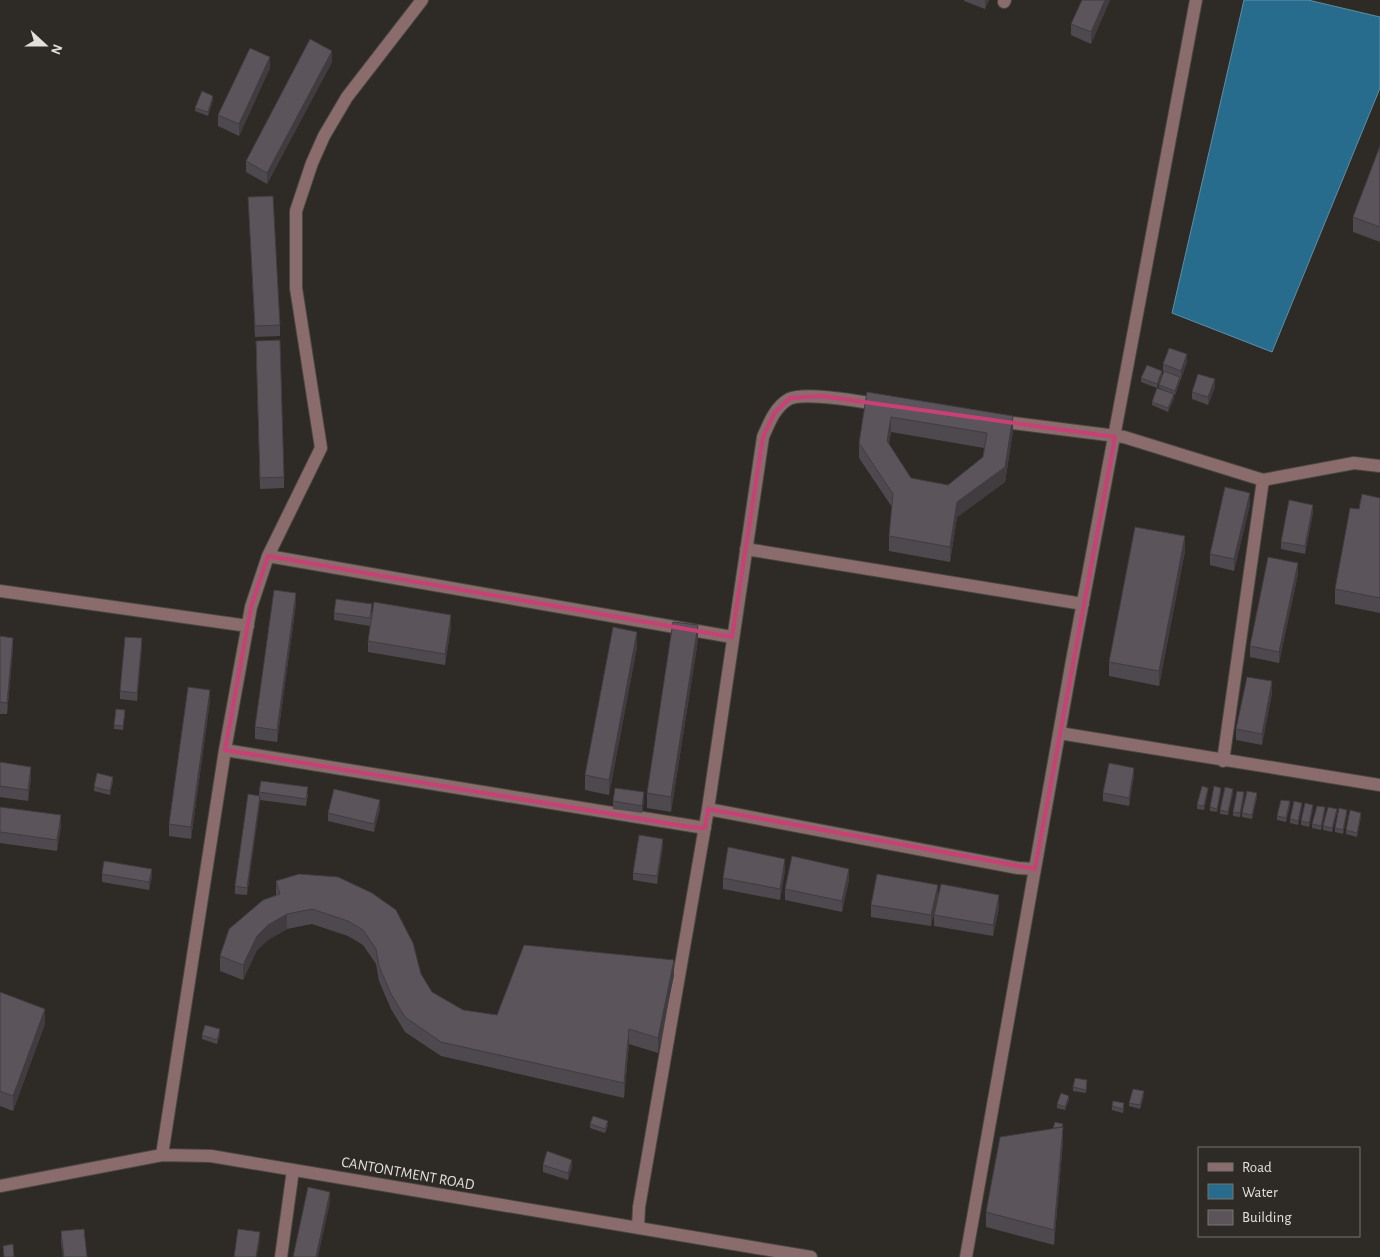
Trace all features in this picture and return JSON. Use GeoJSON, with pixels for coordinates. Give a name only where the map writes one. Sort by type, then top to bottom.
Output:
{"type":"FeatureCollection","features":[{"type":"Feature","properties":{"kind":"street"},"geometry":{"type":"LineString","coordinates":[[162,1155],[225,750],[251,607],[268,556],[321,448],[296,288],[296,211],[312,163],[324,136],[347,98],[422,0]]}},
{"type":"Feature","properties":{"kind":"street"},"geometry":{"type":"LineString","coordinates":[[966,1257],[1059,733],[1196,0]]}},
{"type":"Feature","properties":{"kind":"street"},"geometry":{"type":"LineString","coordinates":[[638,1228],[639,1206],[705,828],[763,437],[774,412],[790,398],[821,396],[900,407]]}},
{"type":"Feature","properties":{"kind":"street"},"geometry":{"type":"LineString","coordinates":[[988,419],[1124,437],[1263,480],[1354,462],[1380,466]]}},
{"type":"Feature","properties":{"kind":"street"},"geometry":{"type":"LineString","coordinates":[[1223,761],[1263,480]]}},
{"type":"Feature","properties":{"kind":"street"},"geometry":{"type":"LineString","coordinates":[[746,550],[1083,604]]}},
{"type":"Feature","properties":{"kind":"street"},"geometry":{"type":"LineString","coordinates":[[268,556],[732,637]]}},
{"type":"Feature","properties":{"kind":"street"},"geometry":{"type":"LineString","coordinates":[[0,590],[248,626]]}},
{"type":"Feature","properties":{"kind":"street"},"geometry":{"type":"LineString","coordinates":[[1059,733],[1380,786]]}},
{"type":"Feature","properties":{"kind":"street"},"geometry":{"type":"LineString","coordinates":[[225,750],[705,828]]}},
{"type":"Feature","properties":{"kind":"street"},"geometry":{"type":"LineString","coordinates":[[708,809],[1018,868],[1035,869]]}},
{"type":"Feature","properties":{"kind":"street","name":"CANTONTMENT ROAD"},"geometry":{"type":"LineString","coordinates":[[0,1186],[162,1155],[211,1156],[810,1257]]}},
{"type":"Feature","properties":{"kind":"street"},"geometry":{"type":"LineString","coordinates":[[281,1257],[293,1170]]}},
{"type":"Feature","properties":{"kind":"highlighted area"},"geometry":{"type":"Polygon","coordinates":[[[821,396],[1115,437],[1035,869],[708,809],[705,828],[690,827],[225,750],[251,607],[268,556],[732,637],[763,437],[775,412],[790,398],[821,396]]]}},
{"type":"Feature","properties":{"kind":"water"},"geometry":{"type":"Polygon","coordinates":[[[1244,0],[1308,0],[1380,17],[1380,88],[1272,352],[1172,313],[1244,0]]]}},
{"type":"Feature","properties":{"kind":"building"},"geometry":{"type":"Polygon","coordinates":[[[1082,0],[1105,0],[1091,32],[1071,24],[1082,0]]]}},
{"type":"Feature","properties":{"kind":"building"},"geometry":{"type":"Polygon","coordinates":[[[310,39],[332,51],[267,173],[246,161],[310,39]]]}},
{"type":"Feature","properties":{"kind":"building"},"geometry":{"type":"Polygon","coordinates":[[[250,48],[270,57],[239,124],[218,115],[250,48]]]}},
{"type":"Feature","properties":{"kind":"building"},"geometry":{"type":"Polygon","coordinates":[[[202,91],[213,96],[208,112],[195,108],[202,91]]]}},
{"type":"Feature","properties":{"kind":"building"},"geometry":{"type":"Polygon","coordinates":[[[1380,146],[1380,227],[1353,217],[1380,146]]]}},
{"type":"Feature","properties":{"kind":"building"},"geometry":{"type":"Polygon","coordinates":[[[273,196],[280,325],[255,326],[248,197],[273,196]]]}},
{"type":"Feature","properties":{"kind":"building"},"geometry":{"type":"Polygon","coordinates":[[[280,340],[284,477],[260,478],[256,341],[280,340]]]}},
{"type":"Feature","properties":{"kind":"building"},"geometry":{"type":"Polygon","coordinates":[[[1169,348],[1187,354],[1181,371],[1163,364],[1169,348]]]}},
{"type":"Feature","properties":{"kind":"building"},"geometry":{"type":"Polygon","coordinates":[[[1147,365],[1162,371],[1157,384],[1141,378],[1147,365]]]}},
{"type":"Feature","properties":{"kind":"building"},"geometry":{"type":"Polygon","coordinates":[[[1164,371],[1180,377],[1175,391],[1159,385],[1164,371]]]}},
{"type":"Feature","properties":{"kind":"building"},"geometry":{"type":"Polygon","coordinates":[[[1198,374],[1215,379],[1208,397],[1192,392],[1198,374]]]}},
{"type":"Feature","properties":{"kind":"building"},"geometry":{"type":"Polygon","coordinates":[[[1157,388],[1174,394],[1168,408],[1152,402],[1157,388]]]}},
{"type":"Feature","properties":{"kind":"building"},"geometry":{"type":"Polygon","coordinates":[[[867,392],[1013,416],[1005,467],[957,502],[950,547],[889,536],[893,494],[859,443],[867,392]],[[891,417],[887,441],[911,478],[948,485],[983,457],[987,433],[891,417]]]}},
{"type":"Feature","properties":{"kind":"building"},"geometry":{"type":"Polygon","coordinates":[[[1225,487],[1250,493],[1234,559],[1210,554],[1225,487]]]}},
{"type":"Feature","properties":{"kind":"building"},"geometry":{"type":"Polygon","coordinates":[[[1362,494],[1380,498],[1380,598],[1335,589],[1350,508],[1359,509],[1362,494]]]}},
{"type":"Feature","properties":{"kind":"building"},"geometry":{"type":"Polygon","coordinates":[[[1289,500],[1313,505],[1305,546],[1281,542],[1289,500]]]}},
{"type":"Feature","properties":{"kind":"building"},"geometry":{"type":"Polygon","coordinates":[[[1135,527],[1185,536],[1159,671],[1109,662],[1135,527]]]}},
{"type":"Feature","properties":{"kind":"building"},"geometry":{"type":"Polygon","coordinates":[[[1268,557],[1298,563],[1279,652],[1250,646],[1268,557]]]}},
{"type":"Feature","properties":{"kind":"building"},"geometry":{"type":"Polygon","coordinates":[[[274,590],[296,593],[277,730],[255,727],[274,590]]]}},
{"type":"Feature","properties":{"kind":"building"},"geometry":{"type":"Polygon","coordinates":[[[336,599],[372,604],[370,618],[334,613],[336,599]]]}},
{"type":"Feature","properties":{"kind":"building"},"geometry":{"type":"Polygon","coordinates":[[[374,602],[451,615],[445,654],[368,641],[374,602]]]}},
{"type":"Feature","properties":{"kind":"building"},"geometry":{"type":"Polygon","coordinates":[[[673,622],[698,625],[671,797],[647,793],[673,622]]]}},
{"type":"Feature","properties":{"kind":"building"},"geometry":{"type":"Polygon","coordinates":[[[613,627],[637,632],[609,780],[585,775],[613,627]]]}},
{"type":"Feature","properties":{"kind":"building"},"geometry":{"type":"Polygon","coordinates":[[[0,636],[13,638],[7,703],[0,702],[0,636]]]}},
{"type":"Feature","properties":{"kind":"building"},"geometry":{"type":"Polygon","coordinates":[[[125,637],[142,638],[137,693],[120,691],[125,637]]]}},
{"type":"Feature","properties":{"kind":"building"},"geometry":{"type":"Polygon","coordinates":[[[1247,677],[1272,681],[1262,734],[1236,729],[1247,677]]]}},
{"type":"Feature","properties":{"kind":"building"},"geometry":{"type":"Polygon","coordinates":[[[188,687],[210,690],[191,827],[169,824],[188,687]]]}},
{"type":"Feature","properties":{"kind":"building"},"geometry":{"type":"Polygon","coordinates":[[[116,709],[125,710],[123,726],[114,725],[116,709]]]}},
{"type":"Feature","properties":{"kind":"building"},"geometry":{"type":"Polygon","coordinates":[[[0,762],[31,767],[28,790],[0,786],[0,762]]]}},
{"type":"Feature","properties":{"kind":"building"},"geometry":{"type":"Polygon","coordinates":[[[1109,763],[1134,768],[1129,798],[1103,793],[1109,763]]]}},
{"type":"Feature","properties":{"kind":"building"},"geometry":{"type":"Polygon","coordinates":[[[97,773],[113,777],[110,791],[94,787],[97,773]]]}},
{"type":"Feature","properties":{"kind":"building"},"geometry":{"type":"Polygon","coordinates":[[[261,781],[308,787],[306,799],[259,792],[261,781]]]}},
{"type":"Feature","properties":{"kind":"building"},"geometry":{"type":"Polygon","coordinates":[[[1202,786],[1208,788],[1204,806],[1197,805],[1202,786]]]}},
{"type":"Feature","properties":{"kind":"building"},"geometry":{"type":"Polygon","coordinates":[[[1214,786],[1221,788],[1217,809],[1210,807],[1214,786]]]}},
{"type":"Feature","properties":{"kind":"building"},"geometry":{"type":"Polygon","coordinates":[[[1225,787],[1233,789],[1228,812],[1220,810],[1225,787]]]}},
{"type":"Feature","properties":{"kind":"building"},"geometry":{"type":"Polygon","coordinates":[[[615,788],[644,792],[642,806],[613,801],[615,788]]]}},
{"type":"Feature","properties":{"kind":"building"},"geometry":{"type":"Polygon","coordinates":[[[334,789],[380,800],[374,824],[328,813],[334,789]]]}},
{"type":"Feature","properties":{"kind":"building"},"geometry":{"type":"Polygon","coordinates":[[[1237,791],[1244,792],[1240,813],[1233,812],[1237,791]]]}},
{"type":"Feature","properties":{"kind":"building"},"geometry":{"type":"Polygon","coordinates":[[[1247,791],[1257,793],[1252,815],[1242,813],[1247,791]]]}},
{"type":"Feature","properties":{"kind":"building"},"geometry":{"type":"Polygon","coordinates":[[[248,794],[260,796],[247,888],[235,886],[248,794]]]}},
{"type":"Feature","properties":{"kind":"building"},"geometry":{"type":"Polygon","coordinates":[[[1281,800],[1290,801],[1286,818],[1277,816],[1281,800]]]}},
{"type":"Feature","properties":{"kind":"building"},"geometry":{"type":"Polygon","coordinates":[[[1294,801],[1302,803],[1298,821],[1290,819],[1294,801]]]}},
{"type":"Feature","properties":{"kind":"building"},"geometry":{"type":"Polygon","coordinates":[[[1305,803],[1313,805],[1309,823],[1301,821],[1305,803]]]}},
{"type":"Feature","properties":{"kind":"building"},"geometry":{"type":"Polygon","coordinates":[[[1317,806],[1325,807],[1321,826],[1312,824],[1317,806]]]}},
{"type":"Feature","properties":{"kind":"building"},"geometry":{"type":"Polygon","coordinates":[[[0,807],[61,815],[57,840],[0,832],[0,807]]]}},
{"type":"Feature","properties":{"kind":"building"},"geometry":{"type":"Polygon","coordinates":[[[1328,807],[1337,809],[1332,828],[1323,826],[1328,807]]]}},
{"type":"Feature","properties":{"kind":"building"},"geometry":{"type":"Polygon","coordinates":[[[1339,808],[1347,810],[1343,830],[1335,828],[1339,808]]]}},
{"type":"Feature","properties":{"kind":"building"},"geometry":{"type":"Polygon","coordinates":[[[1350,810],[1361,813],[1357,833],[1346,830],[1350,810]]]}},
{"type":"Feature","properties":{"kind":"building"},"geometry":{"type":"Polygon","coordinates":[[[639,835],[663,839],[657,876],[633,873],[639,835]]]}},
{"type":"Feature","properties":{"kind":"building"},"geometry":{"type":"Polygon","coordinates":[[[728,847],[785,859],[780,889],[723,878],[728,847]]]}},
{"type":"Feature","properties":{"kind":"building"},"geometry":{"type":"Polygon","coordinates":[[[792,856],[849,869],[842,901],[785,889],[792,856]]]}},
{"type":"Feature","properties":{"kind":"building"},"geometry":{"type":"Polygon","coordinates":[[[104,861],[152,869],[149,882],[102,874],[104,861]]]}},
{"type":"Feature","properties":{"kind":"building"},"geometry":{"type":"Polygon","coordinates":[[[299,874],[338,877],[372,893],[396,910],[413,943],[421,974],[432,992],[463,1010],[497,1015],[524,945],[674,960],[658,1038],[629,1029],[624,1083],[441,1042],[405,1017],[391,994],[379,966],[376,949],[363,930],[348,921],[312,909],[287,914],[268,925],[257,936],[243,965],[220,956],[229,929],[263,900],[280,894],[276,881],[299,874]]]}},
{"type":"Feature","properties":{"kind":"building"},"geometry":{"type":"Polygon","coordinates":[[[877,874],[938,885],[931,915],[871,905],[877,874]]]}},
{"type":"Feature","properties":{"kind":"building"},"geometry":{"type":"Polygon","coordinates":[[[941,884],[999,895],[993,925],[934,915],[941,884]]]}},
{"type":"Feature","properties":{"kind":"building"},"geometry":{"type":"Polygon","coordinates":[[[0,992],[45,1009],[13,1096],[0,1091],[0,992]]]}},
{"type":"Feature","properties":{"kind":"building"},"geometry":{"type":"Polygon","coordinates":[[[205,1025],[220,1029],[217,1040],[202,1035],[205,1025]]]}},
{"type":"Feature","properties":{"kind":"building"},"geometry":{"type":"Polygon","coordinates":[[[1075,1078],[1087,1080],[1086,1090],[1073,1087],[1075,1078]]]}},
{"type":"Feature","properties":{"kind":"building"},"geometry":{"type":"Polygon","coordinates":[[[1133,1089],[1144,1091],[1140,1105],[1129,1103],[1133,1089]]]}},
{"type":"Feature","properties":{"kind":"building"},"geometry":{"type":"Polygon","coordinates":[[[1061,1093],[1069,1096],[1065,1107],[1057,1104],[1061,1093]]]}},
{"type":"Feature","properties":{"kind":"building"},"geometry":{"type":"Polygon","coordinates":[[[1113,1101],[1124,1103],[1123,1109],[1112,1106],[1113,1101]]]}},
{"type":"Feature","properties":{"kind":"building"},"geometry":{"type":"Polygon","coordinates":[[[593,1116],[608,1121],[605,1129],[590,1124],[593,1116]]]}},
{"type":"Feature","properties":{"kind":"building"},"geometry":{"type":"Polygon","coordinates":[[[1055,1122],[1063,1124],[1062,1127],[1053,1128],[1055,1122]]]}},
{"type":"Feature","properties":{"kind":"building"},"geometry":{"type":"Polygon","coordinates":[[[1063,1127],[1054,1230],[986,1212],[1000,1137],[1063,1127]]]}},
{"type":"Feature","properties":{"kind":"building"},"geometry":{"type":"Polygon","coordinates":[[[547,1151],[572,1160],[568,1173],[543,1165],[547,1151]]]}},
{"type":"Feature","properties":{"kind":"building"},"geometry":{"type":"Polygon","coordinates":[[[308,1187],[330,1192],[316,1257],[293,1257],[308,1187]]]}},
{"type":"Feature","properties":{"kind":"building"},"geometry":{"type":"Polygon","coordinates":[[[84,1229],[87,1257],[64,1257],[61,1231],[84,1229]]]}},
{"type":"Feature","properties":{"kind":"building"},"geometry":{"type":"Polygon","coordinates":[[[238,1229],[260,1232],[256,1257],[234,1257],[238,1229]]]}},
{"type":"Feature","properties":{"kind":"building"},"geometry":{"type":"Polygon","coordinates":[[[13,1244],[14,1257],[4,1257],[3,1246],[13,1244]]]}}]}
